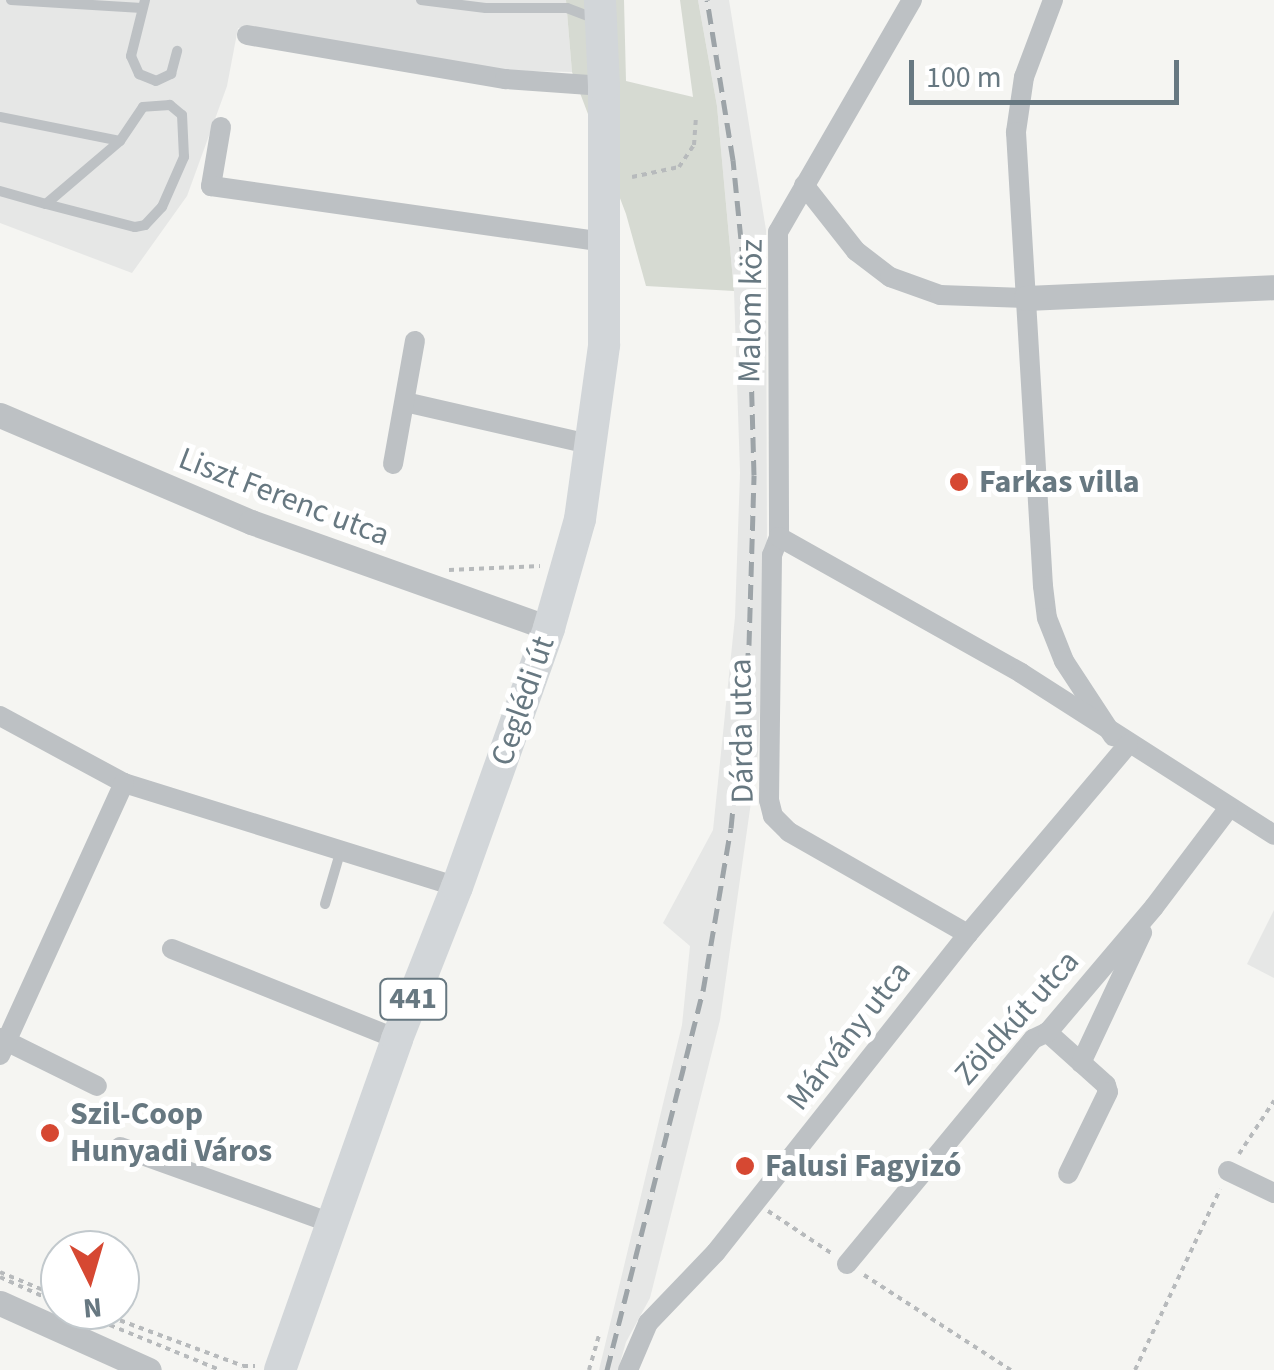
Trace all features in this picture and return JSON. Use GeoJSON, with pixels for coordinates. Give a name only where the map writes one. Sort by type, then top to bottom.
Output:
{"type":"FeatureCollection","features":[{"type":"Feature","properties":{"kind":"main road","name":"Ceglédi út"},"geometry":{"type":"LineString","coordinates":[[270,1368],[331,1223],[397,1039],[458,887],[549,628],[580,519],[604,345],[604,86],[600,10]]}},
{"type":"Feature","properties":{"kind":"street","name":"Malom köz"},"geometry":{"type":"LineString","coordinates":[[779,537],[778,232],[912,0]]}},
{"type":"Feature","properties":{"kind":"street"},"geometry":{"type":"LineString","coordinates":[[1053,0],[1032,48],[1019,98],[1016,132],[1048,618],[1064,661],[1121,741]]}},
{"type":"Feature","properties":{"kind":"street"},"geometry":{"type":"LineString","coordinates":[[246,35],[506,79],[604,86]]}},
{"type":"Feature","properties":{"kind":"street"},"geometry":{"type":"LineString","coordinates":[[221,126],[212,186],[605,242]]}},
{"type":"Feature","properties":{"kind":"street"},"geometry":{"type":"LineString","coordinates":[[804,185],[856,252],[890,277],[940,295],[1026,298],[1274,287]]}},
{"type":"Feature","properties":{"kind":"street"},"geometry":{"type":"LineString","coordinates":[[394,464],[415,342]]}},
{"type":"Feature","properties":{"kind":"street"},"geometry":{"type":"LineString","coordinates":[[405,402],[593,445]]}},
{"type":"Feature","properties":{"kind":"street","name":"Liszt Ferenc utca"},"geometry":{"type":"LineString","coordinates":[[0,415],[233,515],[549,628]]}},
{"type":"Feature","properties":{"kind":"street"},"geometry":{"type":"LineString","coordinates":[[779,537],[1021,674],[1274,835]]}},
{"type":"Feature","properties":{"kind":"street","name":"Dárda utca"},"geometry":{"type":"LineString","coordinates":[[779,537],[772,555],[768,771],[773,816],[789,832],[968,934]]}},
{"type":"Feature","properties":{"kind":"street"},"geometry":{"type":"LineString","coordinates":[[0,716],[124,784],[458,887]]}},
{"type":"Feature","properties":{"kind":"street","name":"Márvány utca"},"geometry":{"type":"LineString","coordinates":[[628,1370],[648,1322],[756,1203],[1121,741]]}},
{"type":"Feature","properties":{"kind":"street"},"geometry":{"type":"LineString","coordinates":[[97,1086],[2,1045],[124,784]]}},
{"type":"Feature","properties":{"kind":"street","name":"Zöldkút utca"},"geometry":{"type":"LineString","coordinates":[[847,1264],[1033,1039],[1047,1032],[1154,908],[1228,809]]}},
{"type":"Feature","properties":{"kind":"street"},"geometry":{"type":"LineString","coordinates":[[1081,1063],[1154,908]]}},
{"type":"Feature","properties":{"kind":"street"},"geometry":{"type":"LineString","coordinates":[[172,950],[397,1039]]}},
{"type":"Feature","properties":{"kind":"street"},"geometry":{"type":"LineString","coordinates":[[1047,1032],[1106,1085],[1108,1092],[1068,1174]]}},
{"type":"Feature","properties":{"kind":"street"},"geometry":{"type":"LineString","coordinates":[[120,1147],[331,1223]]}},
{"type":"Feature","properties":{"kind":"street"},"geometry":{"type":"LineString","coordinates":[[1228,1171],[1274,1192]]}},
{"type":"Feature","properties":{"kind":"street"},"geometry":{"type":"LineString","coordinates":[[0,1303],[148,1370]]}},
{"type":"Feature","properties":{"kind":"lane"},"geometry":{"type":"LineString","coordinates":[[11,0],[143,4],[131,56],[139,74],[156,81],[172,74],[176,51]]}},
{"type":"Feature","properties":{"kind":"lane"},"geometry":{"type":"LineString","coordinates":[[422,0],[600,10]]}},
{"type":"Feature","properties":{"kind":"lane"},"geometry":{"type":"LineString","coordinates":[[0,191],[46,204],[134,227],[145,225],[162,207],[184,157],[182,115],[170,105],[142,107],[120,140],[46,204]]}},
{"type":"Feature","properties":{"kind":"lane"},"geometry":{"type":"LineString","coordinates":[[0,117],[120,140]]}},
{"type":"Feature","properties":{"kind":"lane"},"geometry":{"type":"LineString","coordinates":[[325,904],[340,853]]}},
{"type":"Feature","properties":{"kind":"path"},"geometry":{"type":"LineString","coordinates":[[632,177],[679,167],[694,146],[696,118]]}},
{"type":"Feature","properties":{"kind":"path"},"geometry":{"type":"LineString","coordinates":[[417,582],[432,570],[549,566]]}},
{"type":"Feature","properties":{"kind":"path"},"geometry":{"type":"LineString","coordinates":[[1135,1370],[1228,1171],[1274,1101]]}},
{"type":"Feature","properties":{"kind":"path"},"geometry":{"type":"LineString","coordinates":[[756,1203],[1011,1370]]}},
{"type":"Feature","properties":{"kind":"path"},"geometry":{"type":"LineString","coordinates":[[0,1275],[40,1290]]}},
{"type":"Feature","properties":{"kind":"path"},"geometry":{"type":"LineString","coordinates":[[0,1275],[40,1294]]}},
{"type":"Feature","properties":{"kind":"path"},"geometry":{"type":"LineString","coordinates":[[140,1328],[244,1366],[270,1368]]}},
{"type":"Feature","properties":{"kind":"path"},"geometry":{"type":"LineString","coordinates":[[122,1330],[220,1370]]}},
{"type":"Feature","properties":{"kind":"path"},"geometry":{"type":"LineString","coordinates":[[589,1370],[599,1335]]}},
{"type":"Feature","properties":{"kind":"shaded area"},"geometry":{"type":"Polygon","coordinates":[[[0,0],[566,0],[572,72],[491,70],[238,28],[227,86],[187,196],[132,273],[0,223],[0,0]]]}},
{"type":"Feature","properties":{"kind":"shaded area"},"geometry":{"type":"Polygon","coordinates":[[[566,0],[624,0],[626,81],[693,97],[680,0],[698,0],[717,106],[734,291],[646,286],[626,214],[572,72],[566,0]]]}},
{"type":"Feature","properties":{"kind":"shaded area"},"geometry":{"type":"Polygon","coordinates":[[[698,0],[729,0],[766,230],[767,560],[758,753],[720,1020],[650,1298],[626,1342],[618,1370],[599,1370],[682,1025],[690,946],[663,923],[713,830],[735,617],[740,473],[734,291],[717,106],[698,0]]]}},
{"type":"Feature","properties":{"kind":"shaded area"},"geometry":{"type":"Polygon","coordinates":[[[1274,910],[1274,978],[1247,964],[1274,910]]]}},
{"type":"Feature","properties":{"kind":"railway"},"geometry":{"type":"LineString","coordinates":[[607,1370],[703,991],[731,828],[749,645],[754,475],[750,330],[733,160],[707,0]]}},
{"type":"Feature","properties":{"kind":"place","name":"Farkas villa"},"geometry":{"type":"Point","coordinates":[959,482]}},
{"type":"Feature","properties":{"kind":"place","name":"Szil-Coop Hunyadi Város"},"geometry":{"type":"Point","coordinates":[50,1133]}},
{"type":"Feature","properties":{"kind":"place","name":"Falusi Fagyizó"},"geometry":{"type":"Point","coordinates":[745,1166]}}]}
